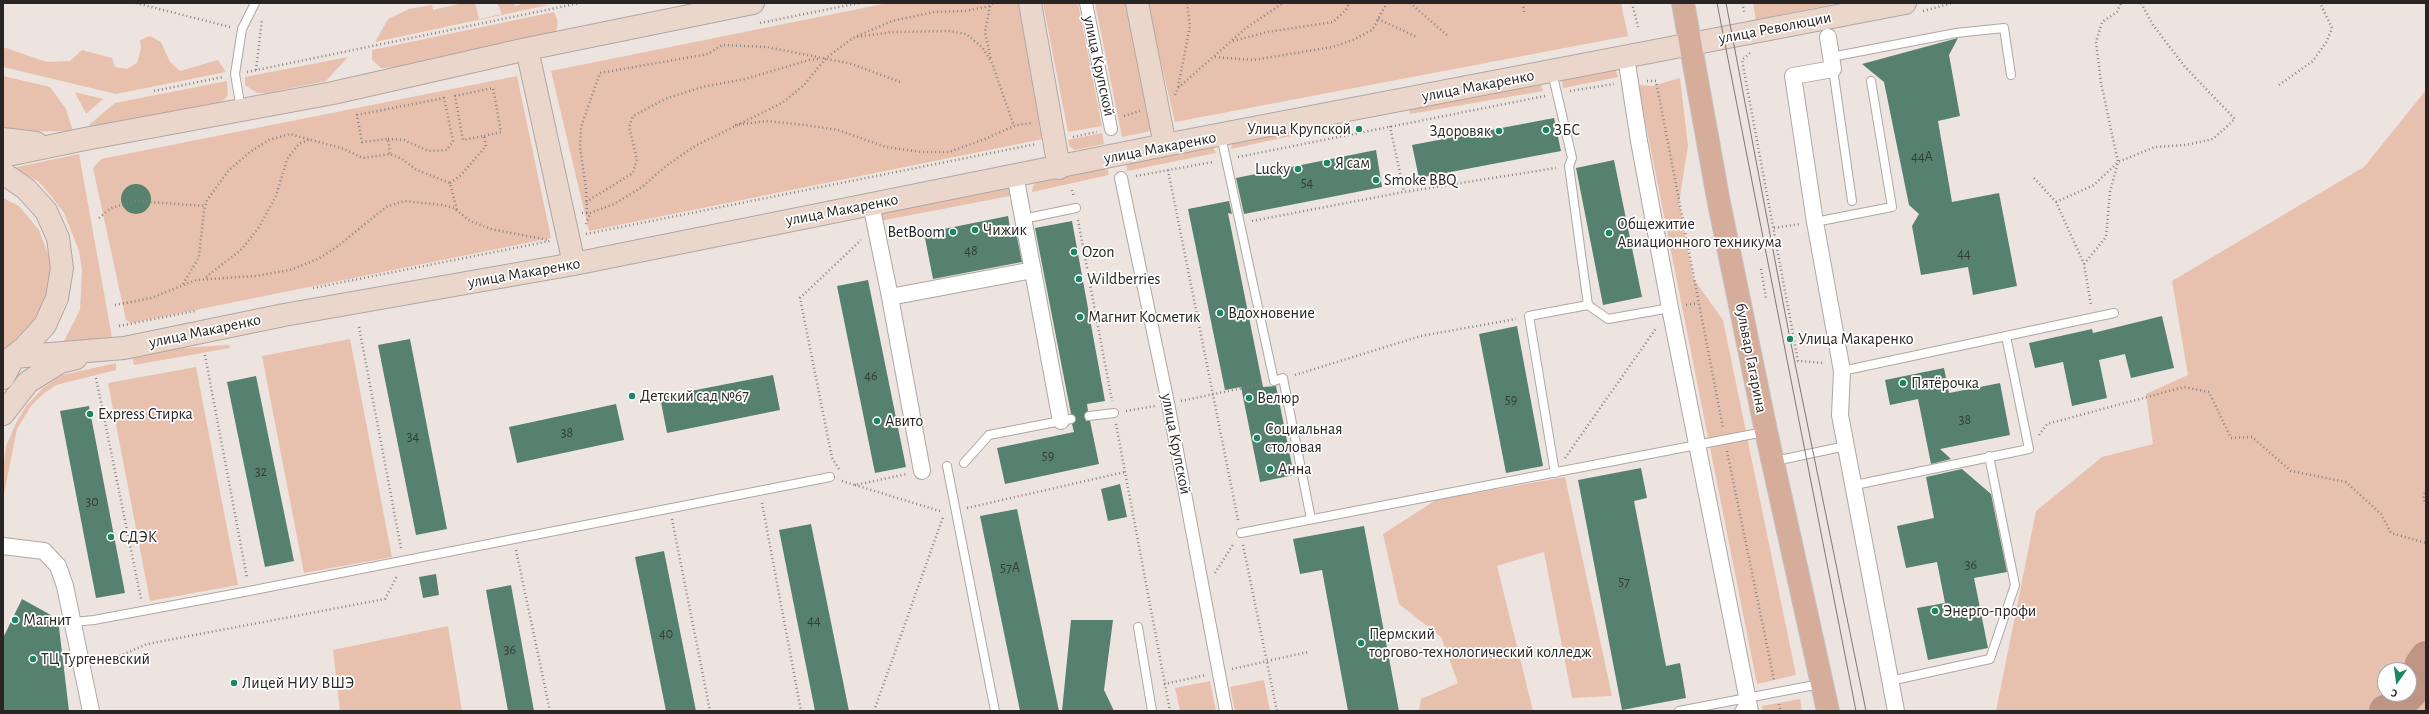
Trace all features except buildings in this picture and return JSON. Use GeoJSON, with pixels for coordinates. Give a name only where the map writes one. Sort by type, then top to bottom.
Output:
{"type":"FeatureCollection","features":[{"type":"Feature","properties":{"kind":"main road"},"geometry":{"type":"LineString","coordinates":[[3,156],[67,142],[333,93],[528,48],[753,3]]}},
{"type":"Feature","properties":{"kind":"main road"},"geometry":{"type":"LineString","coordinates":[[1030,3],[1059,168]]}},
{"type":"Feature","properties":{"kind":"main road"},"geometry":{"type":"LineString","coordinates":[[1137,3],[1165,145]]}},
{"type":"Feature","properties":{"kind":"main road","name":"бульвар Гагарина"},"geometry":{"type":"LineString","coordinates":[[1683,3],[1719,203],[1766,431],[1828,711]]}},
{"type":"Feature","properties":{"kind":"main road","name":"улица Революции"},"geometry":{"type":"LineString","coordinates":[[1691,43],[1905,3]]}},
{"type":"Feature","properties":{"kind":"main road","name":"улица Макаренко"},"geometry":{"type":"LineString","coordinates":[[8,360],[124,348],[284,315],[574,264],[1059,168],[1165,145],[1552,72],[1691,43]]}},
{"type":"Feature","properties":{"kind":"main road"},"geometry":{"type":"LineString","coordinates":[[528,48],[574,264]]}},
{"type":"Feature","properties":{"kind":"main road"},"geometry":{"type":"LineString","coordinates":[[3,139],[26,143],[67,142]]}},
{"type":"Feature","properties":{"kind":"main road"},"geometry":{"type":"LineString","coordinates":[[3,173],[26,188],[46,211],[58,238],[62,268],[58,298],[45,325],[8,360],[3,378]]}},
{"type":"Feature","properties":{"kind":"main road"},"geometry":{"type":"LineString","coordinates":[[3,414],[28,382],[60,362],[124,348]]}},
{"type":"Feature","properties":{"kind":"street","name":"улица Крупской"},"geometry":{"type":"LineString","coordinates":[[1086,3],[1111,125]]}},
{"type":"Feature","properties":{"kind":"street"},"geometry":{"type":"LineString","coordinates":[[1828,37],[1832,63],[1793,76],[1815,222],[1841,368],[1840,414],[1855,485],[1896,711]]}},
{"type":"Feature","properties":{"kind":"street"},"geometry":{"type":"LineString","coordinates":[[1626,57],[1639,141],[1670,308],[1749,704]]}},
{"type":"Feature","properties":{"kind":"street"},"geometry":{"type":"LineString","coordinates":[[1015,176],[1033,270],[1066,420]]}},
{"type":"Feature","properties":{"kind":"street","name":"улица Крупской"},"geometry":{"type":"LineString","coordinates":[[1121,178],[1204,589],[1226,711]]}},
{"type":"Feature","properties":{"kind":"street"},"geometry":{"type":"LineString","coordinates":[[871,204],[890,297],[922,471]]}},
{"type":"Feature","properties":{"kind":"street"},"geometry":{"type":"LineString","coordinates":[[890,297],[1033,270]]}},
{"type":"Feature","properties":{"kind":"street"},"geometry":{"type":"LineString","coordinates":[[3,546],[44,551],[58,566],[65,586],[91,711]]}},
{"type":"Feature","properties":{"kind":"lane"},"geometry":{"type":"LineString","coordinates":[[241,110],[236,74],[242,29],[255,3]]}},
{"type":"Feature","properties":{"kind":"lane"},"geometry":{"type":"LineString","coordinates":[[1852,201],[1832,63],[1956,33],[2004,28],[2011,75]]}},
{"type":"Feature","properties":{"kind":"lane"},"geometry":{"type":"LineString","coordinates":[[1552,72],[1572,158],[1568,166],[1588,304],[1608,319],[1670,308]]}},
{"type":"Feature","properties":{"kind":"lane"},"geometry":{"type":"LineString","coordinates":[[1815,222],[1892,207],[1871,81]]}},
{"type":"Feature","properties":{"kind":"lane"},"geometry":{"type":"LineString","coordinates":[[1220,135],[1274,381],[1283,378],[1311,519]]}},
{"type":"Feature","properties":{"kind":"lane"},"geometry":{"type":"LineString","coordinates":[[1023,219],[1076,208]]}},
{"type":"Feature","properties":{"kind":"lane"},"geometry":{"type":"LineString","coordinates":[[1555,473],[1530,316],[1588,304]]}},
{"type":"Feature","properties":{"kind":"lane"},"geometry":{"type":"LineString","coordinates":[[1841,368],[2006,336],[2114,313]]}},
{"type":"Feature","properties":{"kind":"lane"},"geometry":{"type":"LineString","coordinates":[[1855,485],[2029,448],[2006,336]]}},
{"type":"Feature","properties":{"kind":"lane"},"geometry":{"type":"LineString","coordinates":[[1089,416],[1114,413]]}},
{"type":"Feature","properties":{"kind":"lane"},"geometry":{"type":"LineString","coordinates":[[964,462],[989,435],[1066,420]]}},
{"type":"Feature","properties":{"kind":"lane"},"geometry":{"type":"LineString","coordinates":[[1241,533],[1766,431]]}},
{"type":"Feature","properties":{"kind":"lane"},"geometry":{"type":"LineString","coordinates":[[1773,462],[1846,446]]}},
{"type":"Feature","properties":{"kind":"lane"},"geometry":{"type":"LineString","coordinates":[[1890,681],[1990,659],[2015,585],[1989,456]]}},
{"type":"Feature","properties":{"kind":"lane"},"geometry":{"type":"LineString","coordinates":[[947,466],[957,510],[995,711]]}},
{"type":"Feature","properties":{"kind":"lane"},"geometry":{"type":"LineString","coordinates":[[73,622],[94,620],[404,562],[830,478]]}},
{"type":"Feature","properties":{"kind":"lane"},"geometry":{"type":"LineString","coordinates":[[1138,628],[1152,711]]}},
{"type":"Feature","properties":{"kind":"lane"},"geometry":{"type":"LineString","coordinates":[[1678,711],[1749,704],[1823,683]]}},
{"type":"Feature","properties":{"kind":"lane"},"geometry":{"type":"LineString","coordinates":[[1739,711],[1749,704]]}},
{"type":"Feature","properties":{"kind":"path"},"geometry":{"type":"LineString","coordinates":[[136,3],[242,29]]}},
{"type":"Feature","properties":{"kind":"path"},"geometry":{"type":"LineString","coordinates":[[154,91],[580,3]]}},
{"type":"Feature","properties":{"kind":"path"},"geometry":{"type":"LineString","coordinates":[[1173,101],[1178,88],[1190,26],[1187,3]]}},
{"type":"Feature","properties":{"kind":"path"},"geometry":{"type":"LineString","coordinates":[[1178,88],[1246,28],[1283,3]]}},
{"type":"Feature","properties":{"kind":"path"},"geometry":{"type":"LineString","coordinates":[[1232,41],[1267,32],[1333,22],[1346,10],[1349,3]]}},
{"type":"Feature","properties":{"kind":"path"},"geometry":{"type":"LineString","coordinates":[[1214,57],[1253,60],[1332,47],[1353,40],[1372,30],[1387,3]]}},
{"type":"Feature","properties":{"kind":"path"},"geometry":{"type":"LineString","coordinates":[[1410,3],[1448,36]]}},
{"type":"Feature","properties":{"kind":"path"},"geometry":{"type":"LineString","coordinates":[[1523,3],[1524,12]]}},
{"type":"Feature","properties":{"kind":"path"},"geometry":{"type":"LineString","coordinates":[[1632,3],[1638,27]]}},
{"type":"Feature","properties":{"kind":"path"},"geometry":{"type":"LineString","coordinates":[[1742,3],[1745,16]]}},
{"type":"Feature","properties":{"kind":"path"},"geometry":{"type":"LineString","coordinates":[[2084,264],[2106,237],[2110,192],[2118,162],[2101,83],[2096,42],[2102,22],[2117,12],[2121,3]]}},
{"type":"Feature","properties":{"kind":"path"},"geometry":{"type":"LineString","coordinates":[[2056,202],[2094,185],[2118,162],[2155,147],[2186,145],[2213,139],[2235,119],[2185,67],[2153,25],[2141,3]]}},
{"type":"Feature","properties":{"kind":"path"},"geometry":{"type":"LineString","coordinates":[[2279,84],[2313,61],[2327,41],[2332,28],[2320,3]]}},
{"type":"Feature","properties":{"kind":"path"},"geometry":{"type":"LineString","coordinates":[[575,213],[588,213],[614,204],[642,187],[666,166],[695,146],[782,102],[804,85],[826,58],[853,38],[892,21],[934,12],[966,11],[991,4],[985,32],[992,63],[1014,126]]}},
{"type":"Feature","properties":{"kind":"path"},"geometry":{"type":"LineString","coordinates":[[256,70],[262,15]]}},
{"type":"Feature","properties":{"kind":"path"},"geometry":{"type":"LineString","coordinates":[[1378,19],[1417,37]]}},
{"type":"Feature","properties":{"kind":"path"},"geometry":{"type":"LineString","coordinates":[[853,38],[892,32],[950,31],[966,34],[972,38],[982,47],[992,63]]}},
{"type":"Feature","properties":{"kind":"path"},"geometry":{"type":"LineString","coordinates":[[584,229],[588,213],[580,148],[581,127],[600,73],[708,54],[722,45],[767,47],[826,58],[852,64],[900,82]]}},
{"type":"Feature","properties":{"kind":"path"},"geometry":{"type":"LineString","coordinates":[[586,202],[634,173],[637,159],[629,127],[633,116],[665,99],[702,87],[745,79],[810,60],[826,58]]}},
{"type":"Feature","properties":{"kind":"path"},"geometry":{"type":"LineString","coordinates":[[1742,60],[1798,361],[1841,368]]}},
{"type":"Feature","properties":{"kind":"path"},"geometry":{"type":"LineString","coordinates":[[1656,81],[1725,439],[1774,680]]}},
{"type":"Feature","properties":{"kind":"path"},"geometry":{"type":"LineString","coordinates":[[1121,178],[1225,160],[1558,93],[1618,84]]}},
{"type":"Feature","properties":{"kind":"path"},"geometry":{"type":"LineString","coordinates":[[493,88],[501,132],[484,136],[463,140],[455,96],[493,88]]}},
{"type":"Feature","properties":{"kind":"path"},"geometry":{"type":"LineString","coordinates":[[444,98],[453,141],[447,150],[428,151],[404,140],[388,139],[362,142],[357,115],[444,98]]}},
{"type":"Feature","properties":{"kind":"path"},"geometry":{"type":"LineString","coordinates":[[1068,138],[1111,125],[1144,109]]}},
{"type":"Feature","properties":{"kind":"path"},"geometry":{"type":"LineString","coordinates":[[733,126],[766,121],[805,125],[838,130],[886,147],[949,152],[1014,126],[1034,123],[1038,125]]}},
{"type":"Feature","properties":{"kind":"path"},"geometry":{"type":"LineString","coordinates":[[1390,126],[1404,192]]}},
{"type":"Feature","properties":{"kind":"path"},"geometry":{"type":"LineString","coordinates":[[183,285],[199,257],[206,206],[229,170],[250,152],[269,140],[290,134],[310,138],[344,149],[363,158],[390,154],[402,158],[417,170],[450,183]]}},
{"type":"Feature","properties":{"kind":"path"},"geometry":{"type":"LineString","coordinates":[[450,183],[460,176],[486,146],[484,136]]}},
{"type":"Feature","properties":{"kind":"path"},"geometry":{"type":"LineString","coordinates":[[206,278],[242,249],[259,227],[276,196],[287,159],[299,144],[310,138]]}},
{"type":"Feature","properties":{"kind":"path"},"geometry":{"type":"LineString","coordinates":[[388,139],[390,154]]}},
{"type":"Feature","properties":{"kind":"path"},"geometry":{"type":"LineString","coordinates":[[585,235],[1037,144]]}},
{"type":"Feature","properties":{"kind":"path"},"geometry":{"type":"LineString","coordinates":[[1239,223],[1404,192],[1568,166]]}},
{"type":"Feature","properties":{"kind":"path"},"geometry":{"type":"LineString","coordinates":[[1168,170],[1277,711]]}},
{"type":"Feature","properties":{"kind":"path"},"geometry":{"type":"LineString","coordinates":[[2034,178],[2056,202],[2084,264],[2094,317]]}},
{"type":"Feature","properties":{"kind":"path"},"geometry":{"type":"LineString","coordinates":[[450,183],[458,211]]}},
{"type":"Feature","properties":{"kind":"path"},"geometry":{"type":"LineString","coordinates":[[1072,190],[1170,711]]}},
{"type":"Feature","properties":{"kind":"path"},"geometry":{"type":"LineString","coordinates":[[99,218],[111,208],[135,201],[206,206]]}},
{"type":"Feature","properties":{"kind":"path"},"geometry":{"type":"LineString","coordinates":[[115,305],[151,298],[183,285],[206,278],[255,276],[290,270],[318,259],[338,246],[386,207],[395,202],[444,204],[458,211],[470,221],[491,229],[553,241],[305,290]]}},
{"type":"Feature","properties":{"kind":"path"},"geometry":{"type":"LineString","coordinates":[[1774,228],[1815,222]]}},
{"type":"Feature","properties":{"kind":"path"},"geometry":{"type":"LineString","coordinates":[[842,481],[839,466],[832,458],[800,298],[876,226]]}},
{"type":"Feature","properties":{"kind":"path"},"geometry":{"type":"LineString","coordinates":[[1761,269],[1766,298]]}},
{"type":"Feature","properties":{"kind":"path"},"geometry":{"type":"LineString","coordinates":[[119,326],[196,311]]}},
{"type":"Feature","properties":{"kind":"path"},"geometry":{"type":"LineString","coordinates":[[1283,378],[1422,336],[1530,316]]}},
{"type":"Feature","properties":{"kind":"path"},"geometry":{"type":"LineString","coordinates":[[1555,473],[1658,325]]}},
{"type":"Feature","properties":{"kind":"path"},"geometry":{"type":"LineString","coordinates":[[102,664],[147,644],[385,599],[404,562],[359,327]]}},
{"type":"Feature","properties":{"kind":"path"},"geometry":{"type":"LineString","coordinates":[[205,355],[250,591]]}},
{"type":"Feature","properties":{"kind":"path"},"geometry":{"type":"LineString","coordinates":[[96,378],[143,610]]}},
{"type":"Feature","properties":{"kind":"path"},"geometry":{"type":"LineString","coordinates":[[1213,396],[1274,381]]}},
{"type":"Feature","properties":{"kind":"path"},"geometry":{"type":"LineString","coordinates":[[2029,448],[2047,424],[2184,387],[2209,392],[2231,438],[2252,437],[2291,471],[2346,482],[2381,514],[2391,533],[2426,543]]}},
{"type":"Feature","properties":{"kind":"path"},"geometry":{"type":"LineString","coordinates":[[855,485],[922,471]]}},
{"type":"Feature","properties":{"kind":"path"},"geometry":{"type":"LineString","coordinates":[[830,478],[945,513],[1125,472]]}},
{"type":"Feature","properties":{"kind":"path"},"geometry":{"type":"LineString","coordinates":[[2426,490],[2422,499],[2426,504]]}},
{"type":"Feature","properties":{"kind":"path"},"geometry":{"type":"LineString","coordinates":[[760,491],[801,711]]}},
{"type":"Feature","properties":{"kind":"path"},"geometry":{"type":"LineString","coordinates":[[670,509],[710,711]]}},
{"type":"Feature","properties":{"kind":"path"},"geometry":{"type":"LineString","coordinates":[[874,711],[945,513]]}},
{"type":"Feature","properties":{"kind":"path"},"geometry":{"type":"LineString","coordinates":[[1204,589],[1241,533]]}},
{"type":"Feature","properties":{"kind":"path"},"geometry":{"type":"LineString","coordinates":[[514,540],[550,711]]}},
{"type":"Feature","properties":{"kind":"path"},"geometry":{"type":"LineString","coordinates":[[1779,703],[1780,711]]}},
{"type":"Feature","properties":{"kind":"shaded area"},"geometry":{"type":"Polygon","coordinates":[[[463,3],[475,3],[479,19],[502,14],[497,3],[514,3],[515,6],[525,3],[548,5],[375,42],[388,19],[409,9],[432,5],[433,10],[463,3]]]}},
{"type":"Feature","properties":{"kind":"shaded area"},"geometry":{"type":"Polygon","coordinates":[[[888,3],[1019,3],[1048,138],[589,231],[551,71],[888,3]]]}},
{"type":"Feature","properties":{"kind":"shaded area"},"geometry":{"type":"Polygon","coordinates":[[[1043,3],[1078,3],[1102,126],[1068,132],[1043,3]]]}},
{"type":"Feature","properties":{"kind":"shaded area"},"geometry":{"type":"Polygon","coordinates":[[[1095,3],[1126,3],[1151,131],[1122,137],[1095,3]]]}},
{"type":"Feature","properties":{"kind":"shaded area"},"geometry":{"type":"Polygon","coordinates":[[[1147,3],[1621,3],[1628,36],[1175,122],[1147,3]]]}},
{"type":"Feature","properties":{"kind":"shaded area"},"geometry":{"type":"Polygon","coordinates":[[[1753,3],[1838,3],[1756,20],[1753,3]]]}},
{"type":"Feature","properties":{"kind":"shaded area"},"geometry":{"type":"Polygon","coordinates":[[[554,12],[558,22],[556,32],[398,67],[381,68],[372,60],[372,50],[554,12]]]}},
{"type":"Feature","properties":{"kind":"shaded area"},"geometry":{"type":"Polygon","coordinates":[[[150,36],[161,42],[170,62],[180,71],[218,60],[226,72],[116,94],[3,67],[3,47],[47,62],[70,61],[82,50],[112,58],[115,67],[127,69],[137,63],[141,48],[140,40],[150,36]]]}},
{"type":"Feature","properties":{"kind":"shaded area"},"geometry":{"type":"Polygon","coordinates":[[[348,57],[326,81],[267,93],[257,93],[245,85],[245,77],[348,57]]]}},
{"type":"Feature","properties":{"kind":"shaded area"},"geometry":{"type":"Polygon","coordinates":[[[1615,68],[1618,77],[1563,88],[1562,79],[1615,68]]]}},
{"type":"Feature","properties":{"kind":"shaded area"},"geometry":{"type":"Polygon","coordinates":[[[3,76],[50,87],[66,109],[73,131],[3,132],[3,76]]]}},
{"type":"Feature","properties":{"kind":"shaded area"},"geometry":{"type":"Polygon","coordinates":[[[517,76],[551,238],[131,323],[126,320],[93,168],[101,159],[517,76]]]}},
{"type":"Feature","properties":{"kind":"shaded area"},"geometry":{"type":"Polygon","coordinates":[[[1680,78],[1688,146],[1679,203],[1693,278],[1723,320],[1796,675],[1757,684],[1638,85],[1652,86],[1680,78]]]}},
{"type":"Feature","properties":{"kind":"shaded area"},"geometry":{"type":"Polygon","coordinates":[[[227,81],[228,95],[224,100],[214,104],[91,128],[89,125],[115,103],[227,81]]]}},
{"type":"Feature","properties":{"kind":"shaded area"},"geometry":{"type":"Polygon","coordinates":[[[1540,82],[1543,91],[1410,114],[1409,110],[1445,95],[1540,82]]]}},
{"type":"Feature","properties":{"kind":"shaded area"},"geometry":{"type":"Polygon","coordinates":[[[2426,90],[2426,711],[1996,711],[2036,511],[2102,457],[2153,444],[2146,394],[2188,375],[2172,281],[2364,167],[2426,90]]]}},
{"type":"Feature","properties":{"kind":"shaded area"},"geometry":{"type":"Polygon","coordinates":[[[75,92],[103,99],[86,114],[75,92]]]}},
{"type":"Feature","properties":{"kind":"shaded area"},"geometry":{"type":"Polygon","coordinates":[[[1269,131],[1305,131],[1305,133],[1231,149],[1232,142],[1269,131]]]}},
{"type":"Feature","properties":{"kind":"shaded area"},"geometry":{"type":"Polygon","coordinates":[[[1102,133],[1104,144],[1075,150],[1069,146],[1068,140],[1102,133]]]}},
{"type":"Feature","properties":{"kind":"shaded area"},"geometry":{"type":"Polygon","coordinates":[[[1212,146],[1216,153],[1127,171],[1126,161],[1212,146]]]}},
{"type":"Feature","properties":{"kind":"shaded area"},"geometry":{"type":"Polygon","coordinates":[[[79,154],[113,343],[61,347],[80,310],[82,270],[79,251],[64,213],[52,197],[38,181],[12,168],[79,154]]]}},
{"type":"Feature","properties":{"kind":"shaded area"},"geometry":{"type":"Polygon","coordinates":[[[1107,167],[1109,175],[1032,192],[1033,186],[1039,180],[1107,167]]]}},
{"type":"Feature","properties":{"kind":"shaded area"},"geometry":{"type":"Polygon","coordinates":[[[1009,187],[1013,190],[1015,195],[880,221],[880,211],[1009,187]]]}},
{"type":"Feature","properties":{"kind":"shaded area"},"geometry":{"type":"Polygon","coordinates":[[[3,198],[19,206],[39,230],[50,259],[51,290],[41,320],[3,355],[3,198]]]}},
{"type":"Feature","properties":{"kind":"shaded area"},"geometry":{"type":"Polygon","coordinates":[[[350,339],[392,557],[304,573],[262,356],[350,339]]]}},
{"type":"Feature","properties":{"kind":"shaded area"},"geometry":{"type":"Polygon","coordinates":[[[229,345],[230,348],[134,365],[132,356],[181,348],[229,345]]]}},
{"type":"Feature","properties":{"kind":"shaded area"},"geometry":{"type":"Polygon","coordinates":[[[116,363],[116,370],[56,385],[42,395],[31,406],[17,429],[3,499],[3,468],[6,446],[17,421],[27,405],[43,388],[62,375],[116,363]]]}},
{"type":"Feature","properties":{"kind":"shaded area"},"geometry":{"type":"Polygon","coordinates":[[[196,367],[238,585],[150,601],[108,383],[196,367]]]}},
{"type":"Feature","properties":{"kind":"shaded area"},"geometry":{"type":"Polygon","coordinates":[[[1565,477],[1612,696],[1572,698],[1544,552],[1497,566],[1533,711],[1419,711],[1421,699],[1458,683],[1441,637],[1399,604],[1383,534],[1436,500],[1565,477]]]}},
{"type":"Feature","properties":{"kind":"shaded area"},"geometry":{"type":"Polygon","coordinates":[[[448,626],[462,711],[340,711],[333,650],[448,626]]]}},
{"type":"Feature","properties":{"kind":"shaded area"},"geometry":{"type":"Polygon","coordinates":[[[1264,680],[1270,711],[1235,711],[1230,687],[1264,680]]]}},
{"type":"Feature","properties":{"kind":"shaded area"},"geometry":{"type":"Polygon","coordinates":[[[1210,681],[1216,711],[1180,711],[1175,688],[1210,681]]]}},
{"type":"Feature","properties":{"kind":"shaded area"},"geometry":{"type":"Polygon","coordinates":[[[1800,699],[1802,711],[1763,711],[1762,706],[1800,699]]]}},
{"type":"Feature","properties":{"kind":"waterway"},"geometry":{"type":"LineString","coordinates":[[2385,711],[2398,705],[2411,693],[2421,664],[2426,657]]}},
{"type":"Feature","properties":{"kind":"tram line"},"geometry":{"type":"LineString","coordinates":[[1717,3],[1856,711]]}},
{"type":"Feature","properties":{"kind":"tram line"},"geometry":{"type":"LineString","coordinates":[[1726,3],[1790,339],[1866,711]]}},
{"type":"Feature","properties":{"kind":"place","name":"Улица Крупской"},"geometry":{"type":"Point","coordinates":[1359,129]}},
{"type":"Feature","properties":{"kind":"place","name":"ЗБС"},"geometry":{"type":"Point","coordinates":[1546,130]}},
{"type":"Feature","properties":{"kind":"place","name":"Здоровяк"},"geometry":{"type":"Point","coordinates":[1499,131]}},
{"type":"Feature","properties":{"kind":"place","name":"Я сам"},"geometry":{"type":"Point","coordinates":[1327,163]}},
{"type":"Feature","properties":{"kind":"place","name":"Lucky"},"geometry":{"type":"Point","coordinates":[1298,169]}},
{"type":"Feature","properties":{"kind":"place","name":"Smoke BBQ"},"geometry":{"type":"Point","coordinates":[1376,180]}},
{"type":"Feature","properties":{"kind":"place","name":"Чижик"},"geometry":{"type":"Point","coordinates":[975,230]}},
{"type":"Feature","properties":{"kind":"place","name":"BetBoom"},"geometry":{"type":"Point","coordinates":[953,232]}},
{"type":"Feature","properties":{"kind":"place","name":"Общежитие Авиационного техникума"},"geometry":{"type":"Point","coordinates":[1609,233]}},
{"type":"Feature","properties":{"kind":"place","name":"Ozon"},"geometry":{"type":"Point","coordinates":[1074,252]}},
{"type":"Feature","properties":{"kind":"place","name":"Wildberries"},"geometry":{"type":"Point","coordinates":[1079,279]}},
{"type":"Feature","properties":{"kind":"place","name":"Вдохновение"},"geometry":{"type":"Point","coordinates":[1220,313]}},
{"type":"Feature","properties":{"kind":"place","name":"Магнит Косметик"},"geometry":{"type":"Point","coordinates":[1080,317]}},
{"type":"Feature","properties":{"kind":"place","name":"Улица Макаренко"},"geometry":{"type":"Point","coordinates":[1790,339]}},
{"type":"Feature","properties":{"kind":"place","name":"Пятёрочка"},"geometry":{"type":"Point","coordinates":[1903,383]}},
{"type":"Feature","properties":{"kind":"place","name":"Детский сад №67"},"geometry":{"type":"Point","coordinates":[632,396]}},
{"type":"Feature","properties":{"kind":"place","name":"Велюр"},"geometry":{"type":"Point","coordinates":[1249,398]}},
{"type":"Feature","properties":{"kind":"place","name":"Express Стирка"},"geometry":{"type":"Point","coordinates":[90,414]}},
{"type":"Feature","properties":{"kind":"place","name":"Авито"},"geometry":{"type":"Point","coordinates":[877,421]}},
{"type":"Feature","properties":{"kind":"place","name":"Социальная столовая"},"geometry":{"type":"Point","coordinates":[1257,438]}},
{"type":"Feature","properties":{"kind":"place","name":"Анна"},"geometry":{"type":"Point","coordinates":[1270,469]}},
{"type":"Feature","properties":{"kind":"place","name":"СДЭК"},"geometry":{"type":"Point","coordinates":[111,537]}},
{"type":"Feature","properties":{"kind":"place","name":"Энерго-профи"},"geometry":{"type":"Point","coordinates":[1935,611]}},
{"type":"Feature","properties":{"kind":"place","name":"Магнит"},"geometry":{"type":"Point","coordinates":[15,620]}},
{"type":"Feature","properties":{"kind":"place","name":"Пермский торгово-технологический колледж"},"geometry":{"type":"Point","coordinates":[1361,643]}},
{"type":"Feature","properties":{"kind":"place","name":"ТЦ Тургеневский"},"geometry":{"type":"Point","coordinates":[33,659]}},
{"type":"Feature","properties":{"kind":"place","name":"Лицей НИУ ВШЭ"},"geometry":{"type":"Point","coordinates":[234,683]}}]}
